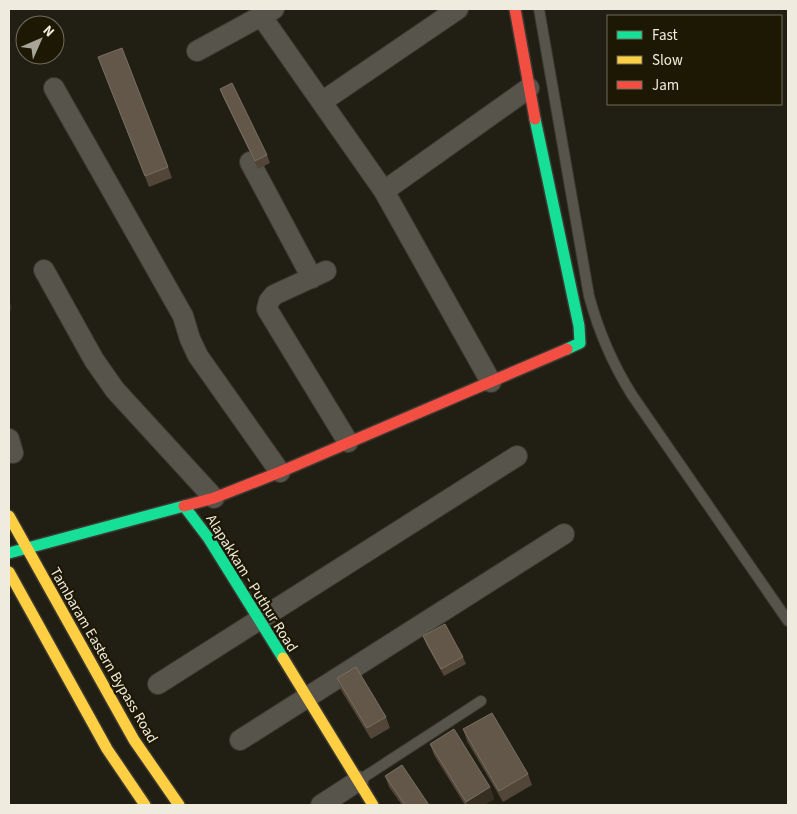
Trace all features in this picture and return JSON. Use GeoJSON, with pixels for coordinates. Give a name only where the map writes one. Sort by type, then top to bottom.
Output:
{"type":"FeatureCollection","features":[{"type":"Feature","properties":{"kind":"street"},"geometry":{"type":"LineString","coordinates":[[323,101],[458,9]]}},
{"type":"Feature","properties":{"kind":"street"},"geometry":{"type":"LineString","coordinates":[[9,552],[214,498],[280,472],[580,343],[579,326],[529,88],[515,9]]}},
{"type":"Feature","properties":{"kind":"street"},"geometry":{"type":"LineString","coordinates":[[197,52],[268,13],[323,101],[384,191],[491,382]]}},
{"type":"Feature","properties":{"kind":"street"},"geometry":{"type":"LineString","coordinates":[[54,88],[183,316],[193,347],[280,472]]}},
{"type":"Feature","properties":{"kind":"street"},"geometry":{"type":"LineString","coordinates":[[384,191],[529,88]]}},
{"type":"Feature","properties":{"kind":"street"},"geometry":{"type":"LineString","coordinates":[[250,162],[319,274],[274,295],[269,301],[267,309],[348,442]]}},
{"type":"Feature","properties":{"kind":"street"},"geometry":{"type":"LineString","coordinates":[[44,270],[94,360],[115,390],[214,498]]}},
{"type":"Feature","properties":{"kind":"street"},"geometry":{"type":"LineString","coordinates":[[158,684],[517,456]]}},
{"type":"Feature","properties":{"kind":"street","name":"Alapakkam - Puthur Road"},"geometry":{"type":"LineString","coordinates":[[184,506],[209,539],[373,805]]}},
{"type":"Feature","properties":{"kind":"street","name":"Tambaram Eastern Bypass Road"},"geometry":{"type":"LineString","coordinates":[[9,516],[134,740],[179,805]]}},
{"type":"Feature","properties":{"kind":"street"},"geometry":{"type":"LineString","coordinates":[[240,740],[564,534]]}},
{"type":"Feature","properties":{"kind":"street"},"geometry":{"type":"LineString","coordinates":[[9,572],[107,749],[145,805]]}},
{"type":"Feature","properties":{"kind":"street"},"geometry":{"type":"LineString","coordinates":[[321,805],[358,781]]}},
{"type":"Feature","properties":{"kind":"lane"},"geometry":{"type":"LineString","coordinates":[[539,9],[587,286],[598,332],[611,360],[632,395],[788,621]]}},
{"type":"Feature","properties":{"kind":"lane"},"geometry":{"type":"LineString","coordinates":[[358,781],[481,701]]}},
{"type":"Feature","properties":{"kind":"building"},"geometry":{"type":"Polygon","coordinates":[[[122,48],[168,167],[145,176],[98,57],[122,48]]]}},
{"type":"Feature","properties":{"kind":"building"},"geometry":{"type":"Polygon","coordinates":[[[232,83],[267,155],[255,161],[220,89],[232,83]]]}},
{"type":"Feature","properties":{"kind":"building"},"geometry":{"type":"Polygon","coordinates":[[[445,624],[463,657],[441,669],[423,636],[445,624]]]}},
{"type":"Feature","properties":{"kind":"building"},"geometry":{"type":"Polygon","coordinates":[[[356,667],[386,717],[367,728],[337,678],[356,667]]]}},
{"type":"Feature","properties":{"kind":"building"},"geometry":{"type":"Polygon","coordinates":[[[492,713],[528,774],[499,791],[463,729],[492,713]]]}},
{"type":"Feature","properties":{"kind":"building"},"geometry":{"type":"Polygon","coordinates":[[[454,729],[490,787],[466,802],[430,744],[454,729]]]}},
{"type":"Feature","properties":{"kind":"building"},"geometry":{"type":"Polygon","coordinates":[[[402,765],[429,805],[405,805],[385,776],[402,765]]]}},
{"type":"Feature","properties":{"kind":"traffic: fast"},"geometry":{"type":"LineString","coordinates":[[535,119],[579,326],[580,343],[567,349]]}},
{"type":"Feature","properties":{"kind":"traffic: fast"},"geometry":{"type":"LineString","coordinates":[[9,553],[184,506],[209,539],[283,658]]}},
{"type":"Feature","properties":{"kind":"traffic: slow"},"geometry":{"type":"LineString","coordinates":[[9,516],[134,740],[179,805]]}},
{"type":"Feature","properties":{"kind":"traffic: slow"},"geometry":{"type":"LineString","coordinates":[[9,572],[107,749],[145,805]]}},
{"type":"Feature","properties":{"kind":"traffic: slow"},"geometry":{"type":"LineString","coordinates":[[283,658],[373,805]]}},
{"type":"Feature","properties":{"kind":"traffic: jam"},"geometry":{"type":"LineString","coordinates":[[515,9],[535,119]]}},
{"type":"Feature","properties":{"kind":"traffic: jam"},"geometry":{"type":"LineString","coordinates":[[184,506],[214,498],[280,472],[567,349]]}}]}
